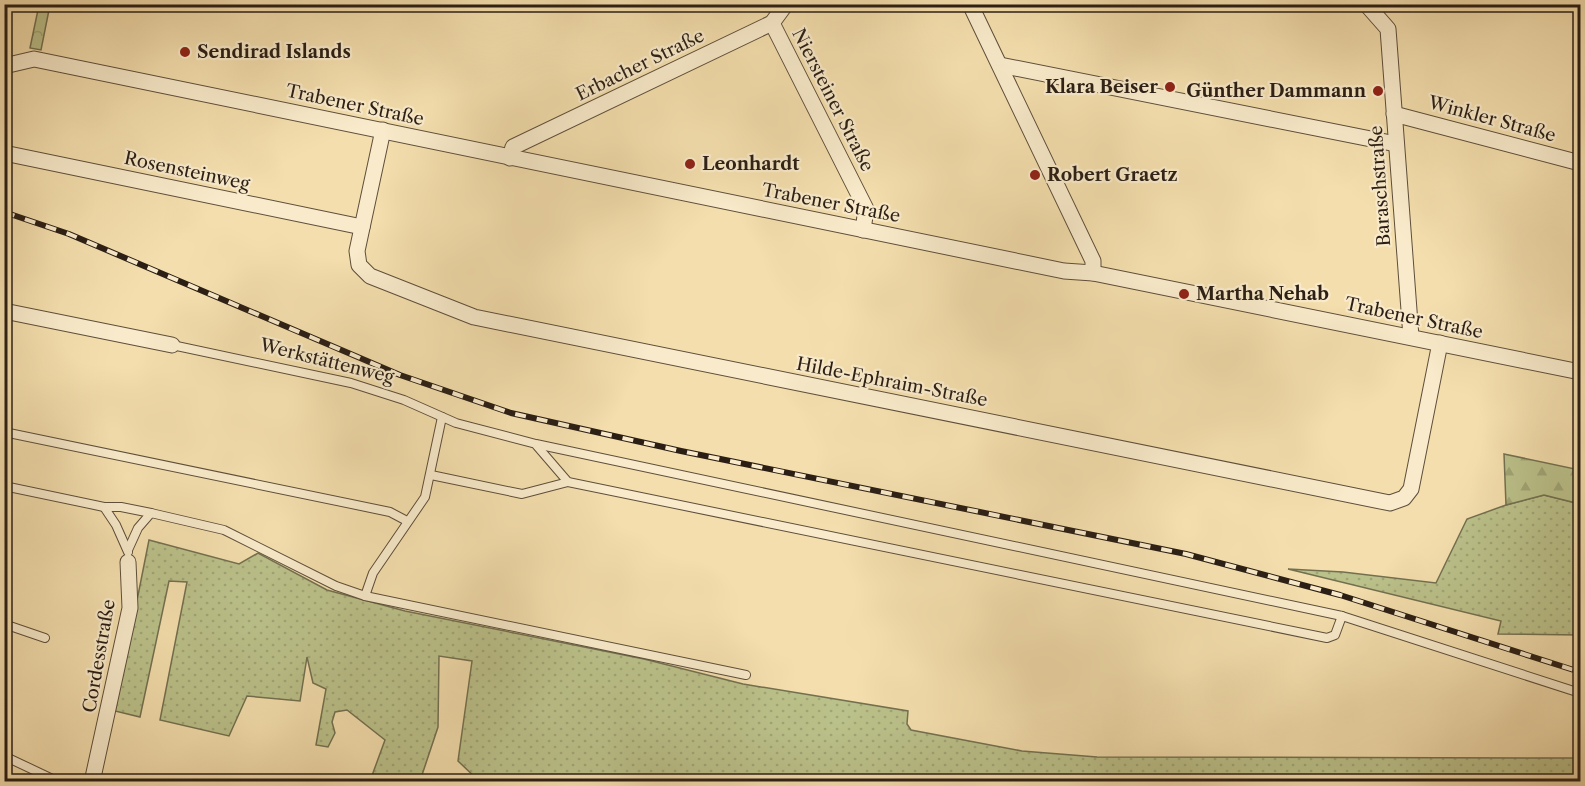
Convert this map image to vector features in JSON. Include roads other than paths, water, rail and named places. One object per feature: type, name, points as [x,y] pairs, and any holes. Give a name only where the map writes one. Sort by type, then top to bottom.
[{"type":"street","name":"Erbacher Straße","points":[[510,158],[513,147],[772,23],[786,4]]},
{"type":"street","points":[[970,4],[1093,261],[1093,273]]},
{"type":"street","name":"Baraschstraße","points":[[1366,4],[1388,29],[1411,337]]},
{"type":"street","name":"Niersteiner Straße","points":[[772,23],[866,209],[863,230]]},
{"type":"street","name":"Trabener Straße","points":[[4,66],[33,59],[1064,271],[1093,273],[1581,372]]},
{"type":"street","points":[[1000,65],[1396,144]]},
{"type":"street","name":"Winkler Straße","points":[[1394,114],[1581,163]]},
{"type":"street","name":"Hilde-Ephraim-Straße","points":[[383,130],[356,258],[363,271],[474,317],[1390,503],[1404,498],[1411,489],[1440,343]]},
{"type":"street","name":"Rosensteinweg","points":[[4,153],[362,227]]},
{"type":"street","name":"Werkstättenweg","points":[[4,312],[172,345]]},
{"type":"street","name":"Cordesstraße","points":[[92,782],[130,608],[128,556]]},
{"type":"lane","name":"Werkstättenweg","points":[[172,345],[351,383],[405,400],[442,417],[484,432],[1342,616],[1581,693]]},
{"type":"lane","points":[[365,596],[374,573],[407,521],[425,498],[442,417]]},
{"type":"lane","points":[[4,432],[390,513],[407,521]]},
{"type":"lane","points":[[536,444],[568,482]]},
{"type":"lane","points":[[431,475],[522,494],[568,482],[1327,638],[1335,635],[1342,616]]},
{"type":"lane","points":[[4,486],[104,507],[121,507],[224,530],[336,586],[365,596],[746,675]]},
{"type":"lane","name":"Cordesstraße","points":[[104,507],[116,525],[128,556]]},
{"type":"lane","points":[[128,556],[138,528],[151,513]]},
{"type":"lane","points":[[4,624],[45,638]]},
{"type":"lane","points":[[4,756],[59,782]]},
{"type":"railway","points":[[4,212],[69,234],[400,375],[511,413],[681,451],[1186,554],[1340,595],[1580,672]]},
{"type":"place","name":"Sendirad Islands","points":[[185,52]]},
{"type":"place","name":"Klara Beiser","points":[[1170,87]]},
{"type":"place","name":"Günther Dammann","points":[[1378,91]]},
{"type":"place","name":"Leonhardt","points":[[690,164]]},
{"type":"place","name":"Robert Graetz","points":[[1035,175]]},
{"type":"place","name":"Martha Nehab","points":[[1184,294]]}]
